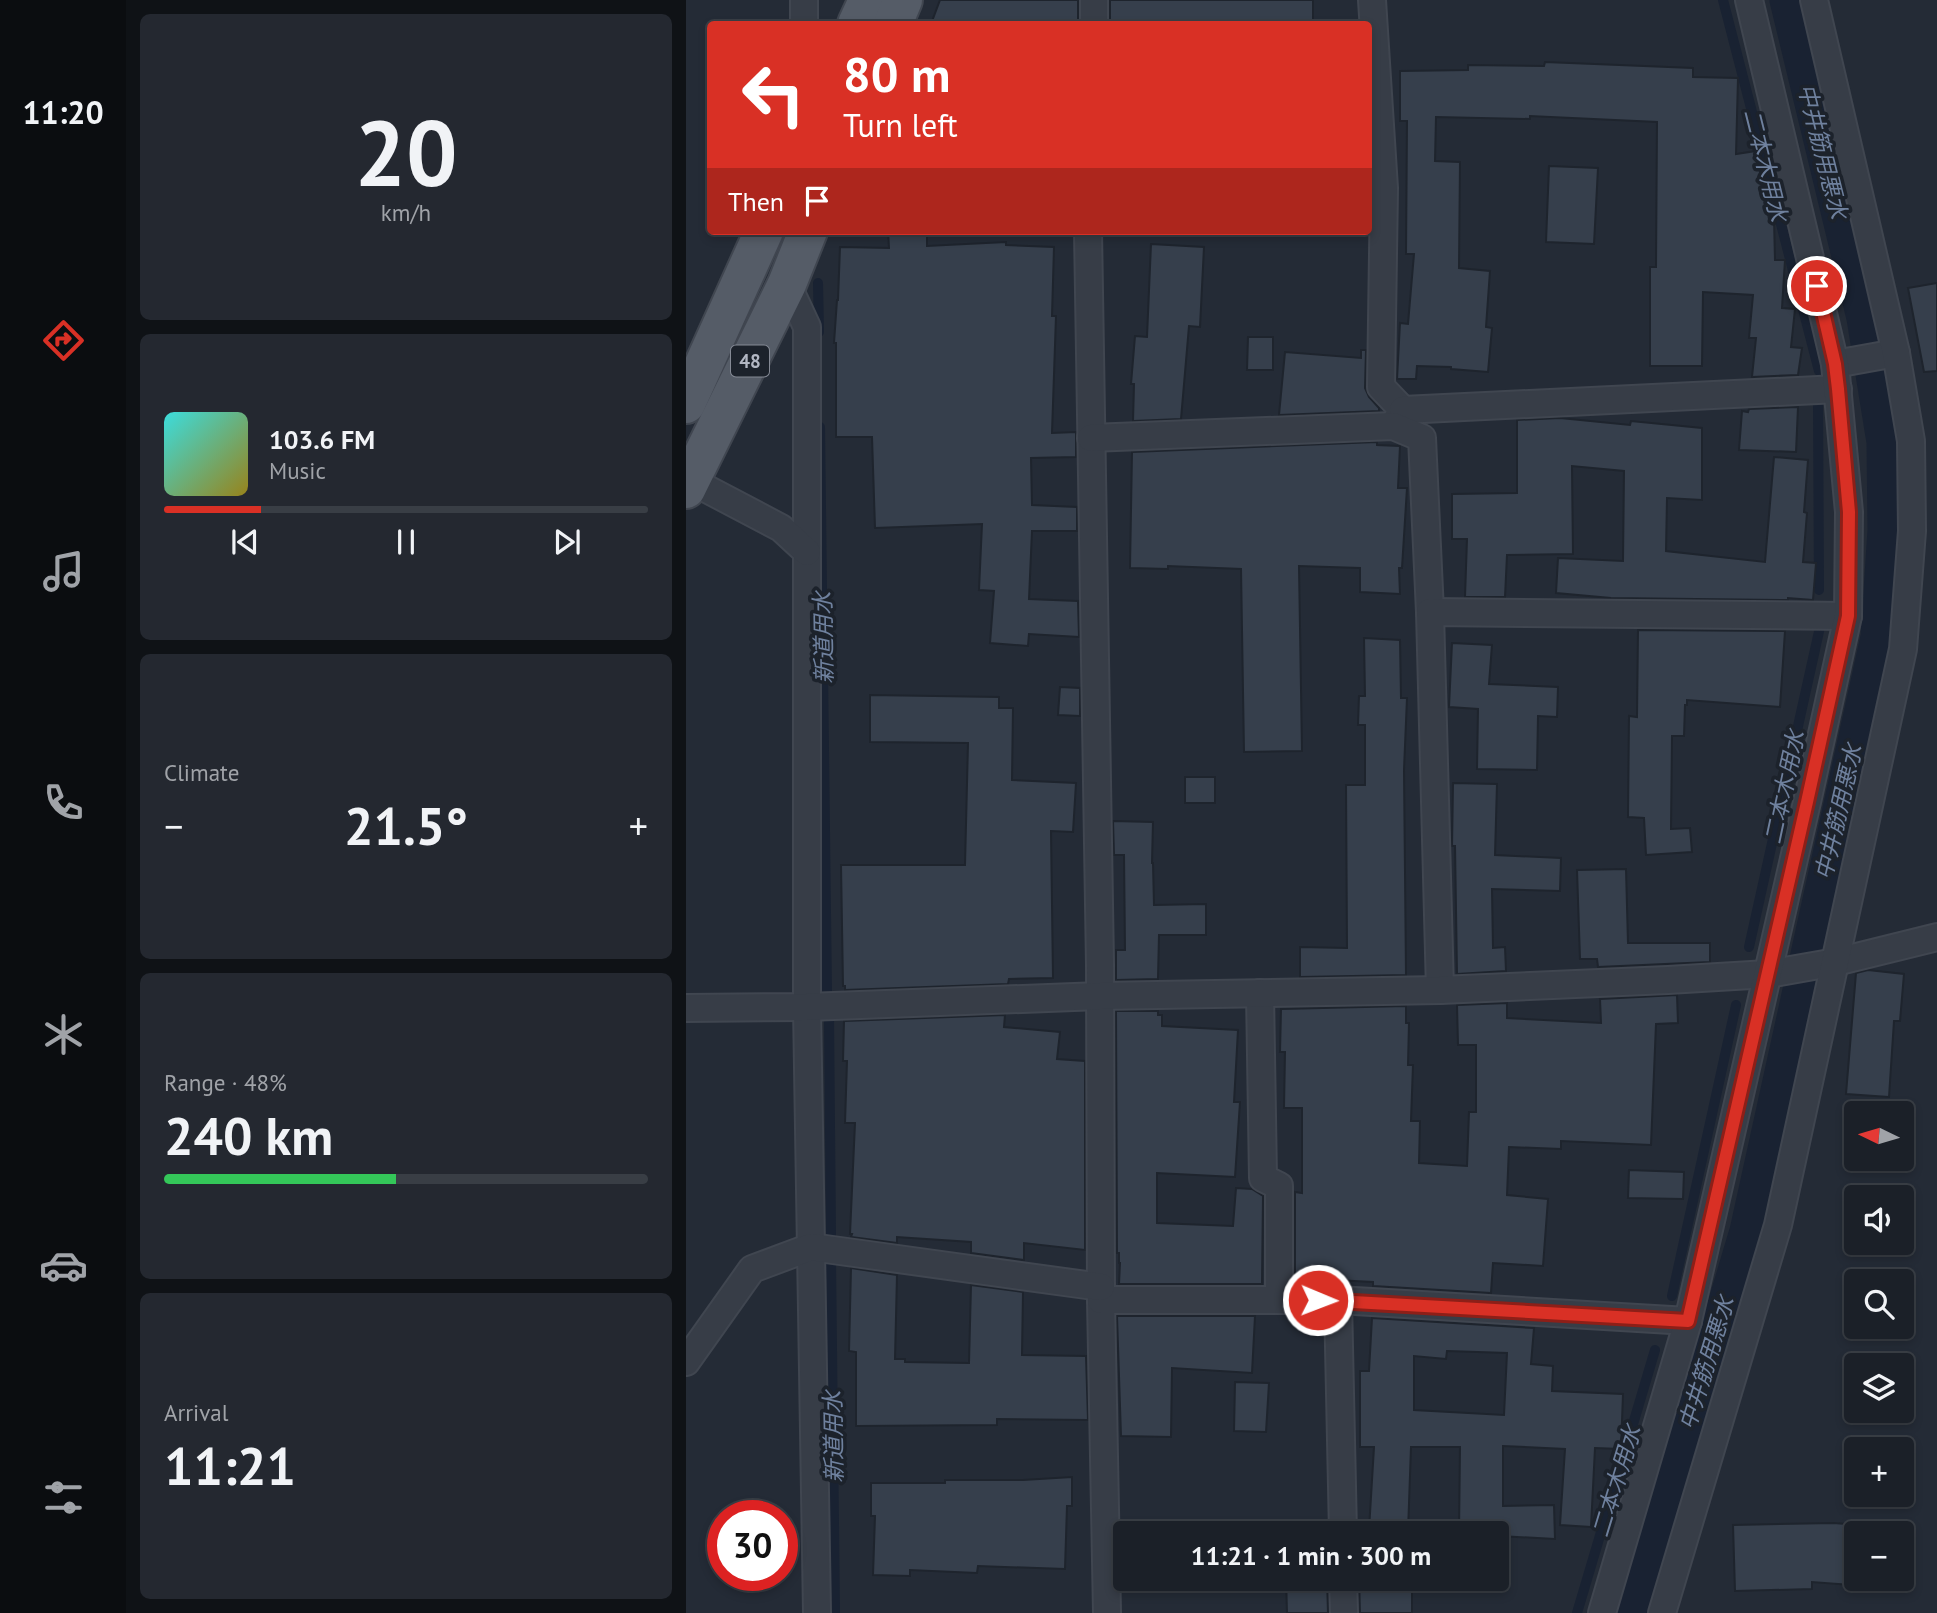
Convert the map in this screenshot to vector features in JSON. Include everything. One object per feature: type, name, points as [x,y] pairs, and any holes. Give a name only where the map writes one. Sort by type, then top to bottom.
[{"type":"main road","points":[[858,21],[867,0]]},
{"type":"main road","points":[[894,21],[903,0]]},
{"type":"main road","name":"48","points":[[686,404],[762,235]]},
{"type":"main road","name":"48","points":[[688,483],[787,284],[806,235]]},
{"type":"street","points":[[804,0],[804,21]]},
{"type":"street","points":[[1094,0],[1094,21]]},
{"type":"street","points":[[1372,0],[1381,387],[1398,418],[1422,438],[1430,612],[1440,990]]},
{"type":"street","points":[[1602,1613],[1688,1321],[1848,616],[1849,512],[1837,376],[1749,0]]},
{"type":"street","points":[[1662,1613],[1778,1225],[1903,649],[1912,531],[1911,441],[1896,353],[1814,0]]},
{"type":"street","points":[[1088,235],[1107,1613]]},
{"type":"street","points":[[787,284],[807,327],[807,1007],[817,1613]]},
{"type":"street","points":[[1091,438],[1398,418],[1837,376],[1896,353]]},
{"type":"street","points":[[688,483],[781,528],[807,552]]},
{"type":"street","points":[[1430,612],[1848,616]]},
{"type":"street","points":[[686,1008],[807,1007],[1100,996],[1440,990],[1668,980],[1768,974],[1836,962],[1937,937]]},
{"type":"street","points":[[1260,993],[1263,1178],[1279,1186],[1279,1300]]},
{"type":"street","points":[[686,1362],[752,1269],[811,1247],[1101,1294],[1338,1300],[1688,1321]]},
{"type":"street","points":[[1338,1300],[1343,1521]]},
{"type":"street","points":[[1343,1591],[1344,1613]]},
{"type":"building","points":[[940,0],[1078,0],[1078,21],[932,21]]},
{"type":"building","points":[[1110,0],[1313,0],[1313,21],[1110,21]]},
{"type":"building","points":[[1545,62],[1693,68],[1693,77],[1738,78],[1736,154],[1756,151],[1769,219],[1774,218],[1775,260],[1785,260],[1782,308],[1795,309],[1791,347],[1802,348],[1798,375],[1752,377],[1756,338],[1749,338],[1753,295],[1703,292],[1702,366],[1650,366],[1650,267],[1656,267],[1657,122],[1530,116],[1530,119],[1436,117],[1435,161],[1460,162],[1459,268],[1490,271],[1486,327],[1492,328],[1488,372],[1417,366],[1416,379],[1397,379],[1400,323],[1408,324],[1414,254],[1406,254],[1407,121],[1400,121],[1400,71],[1468,70],[1468,65],[1544,66]]},
{"type":"building","points":[[1549,166],[1598,168],[1594,244],[1546,242]]},
{"type":"building","points":[[888,235],[927,235],[927,246],[1006,242],[1006,245],[1054,247],[1052,316],[1056,316],[1052,433],[1076,432],[1076,457],[1031,458],[1032,505],[1077,507],[1077,531],[1032,531],[1029,599],[1078,601],[1079,637],[1029,634],[1028,646],[990,643],[994,591],[979,590],[982,524],[875,528],[872,437],[836,437],[834,343],[840,247],[889,248]]},
{"type":"building","points":[[1151,244],[1204,247],[1200,327],[1189,326],[1181,419],[1133,421],[1134,384],[1131,384],[1135,336],[1147,337]]},
{"type":"building","points":[[1937,283],[1937,371],[1924,372],[1908,288]]},
{"type":"building","points":[[1248,337],[1273,337],[1273,370],[1247,370]]},
{"type":"building","points":[[1361,350],[1366,350],[1365,388],[1379,411],[1279,415],[1285,352],[1361,358]]},
{"type":"building","points":[[1798,407],[1796,452],[1739,450],[1742,411]]},
{"type":"building","points":[[1560,418],[1702,428],[1702,500],[1667,498],[1666,551],[1765,562],[1774,457],[1808,460],[1803,562],[1816,563],[1813,600],[1611,598],[1556,593],[1558,558],[1623,561],[1624,471],[1572,466],[1573,554],[1507,555],[1505,597],[1465,597],[1467,539],[1452,539],[1452,494],[1517,493],[1517,420]]},
{"type":"building","points":[[1377,442],[1377,445],[1400,446],[1398,488],[1407,488],[1402,568],[1399,568],[1400,594],[1360,592],[1360,568],[1299,566],[1302,751],[1244,752],[1241,569],[1168,566],[1168,569],[1130,568],[1132,452]]},
{"type":"building","points":[[1638,630],[1785,631],[1780,707],[1687,700],[1684,736],[1672,736],[1671,829],[1690,828],[1692,852],[1646,855],[1644,818],[1628,817],[1629,716],[1637,717]]},
{"type":"building","points":[[1364,638],[1400,640],[1401,698],[1407,698],[1404,770],[1406,975],[1300,977],[1300,947],[1347,948],[1346,785],[1365,785],[1365,725],[1358,725],[1359,696],[1365,696]]},
{"type":"building","points":[[1452,643],[1492,645],[1489,684],[1558,687],[1557,717],[1538,716],[1537,770],[1477,769],[1478,709],[1449,707]]},
{"type":"building","points":[[1060,687],[1080,688],[1080,716],[1058,715]]},
{"type":"building","points":[[870,695],[999,697],[999,708],[1013,708],[1012,780],[1076,783],[1073,832],[1051,831],[1053,978],[1009,979],[1008,984],[845,990],[841,865],[965,865],[968,743],[870,742]]},
{"type":"building","points":[[1185,777],[1215,777],[1215,803],[1185,803]]},
{"type":"building","points":[[1453,783],[1497,784],[1495,855],[1561,858],[1560,891],[1492,889],[1493,948],[1505,947],[1506,971],[1457,974],[1455,846],[1452,846]]},
{"type":"building","points":[[1113,821],[1153,822],[1154,905],[1206,904],[1206,935],[1159,935],[1158,979],[1116,980],[1116,950],[1125,950],[1124,855],[1114,855]]},
{"type":"building","points":[[1626,869],[1628,943],[1710,943],[1710,962],[1598,967],[1597,959],[1580,959],[1577,870]]},
{"type":"building","points":[[1868,970],[1904,974],[1900,1021],[1894,1021],[1889,1097],[1846,1094],[1856,973]]},
{"type":"building","points":[[1677,995],[1678,1023],[1656,1024],[1651,1145],[1561,1141],[1561,1149],[1509,1147],[1507,1195],[1548,1199],[1543,1266],[1493,1263],[1491,1293],[1295,1278],[1295,1192],[1302,1193],[1302,1108],[1284,1108],[1285,1052],[1280,1052],[1281,1009],[1406,1006],[1406,1023],[1409,1023],[1408,1065],[1413,1065],[1411,1121],[1420,1121],[1419,1163],[1467,1166],[1469,1112],[1476,1112],[1476,1045],[1458,1045],[1457,1005],[1507,1003],[1507,1018],[1601,1023],[1600,999]]},
{"type":"building","points":[[1116,1011],[1158,1011],[1158,1015],[1162,1015],[1162,1026],[1238,1030],[1234,1102],[1240,1102],[1235,1177],[1157,1173],[1157,1223],[1233,1226],[1236,1188],[1252,1189],[1263,1196],[1262,1284],[1119,1284]]},
{"type":"building","points":[[1005,1015],[1004,1027],[1060,1032],[1057,1059],[1085,1061],[1085,1250],[1024,1243],[1024,1260],[971,1253],[971,1242],[897,1237],[897,1243],[851,1237],[855,1123],[845,1123],[847,1061],[843,1061],[844,1021]]},
{"type":"building","points":[[1629,1170],[1684,1172],[1683,1199],[1628,1198]]},
{"type":"building","points":[[851,1268],[897,1275],[895,1359],[905,1359],[905,1362],[969,1363],[971,1285],[1023,1292],[1022,1355],[1086,1356],[1088,1420],[997,1419],[997,1425],[856,1426],[856,1352],[849,1351]]},
{"type":"building","points":[[1117,1316],[1255,1316],[1252,1373],[1172,1368],[1171,1437],[1121,1436]]},
{"type":"building","points":[[1372,1318],[1534,1328],[1531,1364],[1553,1366],[1552,1391],[1623,1394],[1621,1449],[1595,1448],[1591,1527],[1560,1525],[1565,1449],[1503,1446],[1503,1506],[1554,1505],[1555,1539],[1509,1537],[1509,1521],[1459,1521],[1460,1447],[1411,1447],[1408,1521],[1370,1521],[1374,1447],[1360,1447],[1360,1371],[1369,1371]],"holes":[[[1447,1351],[1507,1353],[1504,1415],[1414,1410],[1414,1356],[1446,1359]]]},
{"type":"building","points":[[1235,1382],[1269,1383],[1266,1432],[1234,1431]]},
{"type":"building","points":[[1072,1477],[1072,1506],[1067,1506],[1065,1569],[978,1566],[977,1573],[910,1570],[910,1576],[873,1575],[875,1516],[871,1516],[871,1483],[945,1483],[945,1480]]},
{"type":"building","points":[[1844,1524],[1844,1584],[1812,1582],[1812,1589],[1735,1591],[1733,1525]]},
{"type":"building","points":[[1286,1591],[1327,1591],[1328,1613],[1287,1613]]},
{"type":"building","points":[[1359,1591],[1412,1591],[1412,1613],[1360,1613]]},
{"type":"waterway","name":"二本木用水","points":[[1723,0],[1819,371]]},
{"type":"waterway","name":"中井筋用悪水","points":[[1632,1613],[1746,1231],[1877,637],[1884,530],[1883,442],[1863,318],[1786,0]]},
{"type":"waterway","name":"新道用水","points":[[818,283],[819,332]]},
{"type":"waterway","name":"二本木用水","points":[[1818,399],[1819,590]]},
{"type":"waterway","name":"新道用水","points":[[820,427],[827,993]]},
{"type":"waterway","name":"二本木用水","points":[[1749,947],[1820,627]]},
{"type":"waterway","name":"二本木用水","points":[[1672,1296],[1736,1005]]},
{"type":"waterway","name":"新道用水","points":[[829,1018],[831,1237]]},
{"type":"waterway","name":"新道用水","points":[[831,1262],[835,1613]]},
{"type":"waterway","name":"二本木用水","points":[[1577,1613],[1655,1350]]},
{"type":"route","points":[[1318,1300],[1688,1321],[1848,616],[1849,512],[1838,389],[1817,286]]}]
